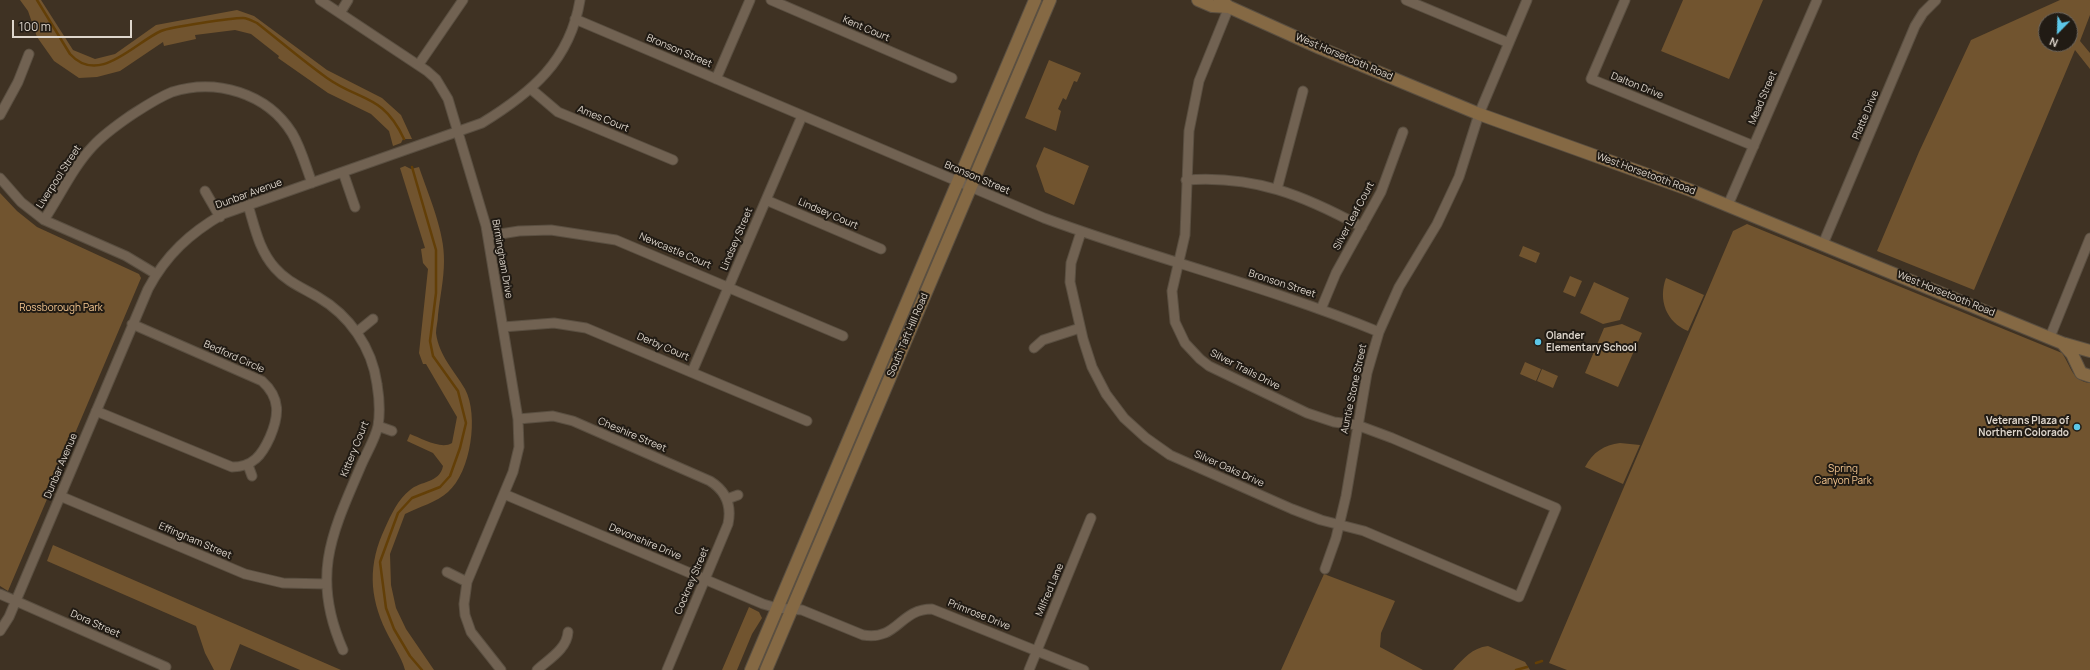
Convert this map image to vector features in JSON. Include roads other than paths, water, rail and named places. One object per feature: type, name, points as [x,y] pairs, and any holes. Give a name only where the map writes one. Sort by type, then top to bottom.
[{"type":"main road","name":"South Taft Hill Road","points":[[751,670],[1035,0]]},
{"type":"main road","name":"South Taft Hill Road","points":[[766,670],[1050,0]]},
{"type":"main road","name":"West Horsetooth Road","points":[[1198,0],[1212,6],[1225,3],[1320,48],[1479,114],[1728,205],[2062,343],[2090,351]]},
{"type":"main road","name":"West Horsetooth Road","points":[[2062,343],[2072,354],[2081,373],[2090,376]]},
{"type":"street","name":"Birmingham Drive","points":[[320,0],[419,64],[436,79],[443,88],[459,131],[488,236],[518,419],[519,446],[516,461],[504,494],[467,582],[464,604],[468,626],[477,642],[501,670]]},
{"type":"street","points":[[340,13],[348,0]]},
{"type":"street","points":[[419,64],[463,0]]},
{"type":"street","name":"Dunbar Avenue","points":[[0,631],[9,617],[16,601],[132,324],[156,274],[180,244],[202,227],[220,217],[248,205],[312,184],[482,123],[516,102],[547,74],[557,58],[575,19],[580,0]]},
{"type":"street","points":[[716,79],[750,0]]},
{"type":"street","name":"Kent Court","points":[[771,0],[952,78]]},
{"type":"street","points":[[1406,0],[1509,43]]},
{"type":"street","name":"Auntie Stone Street","points":[[1325,570],[1346,496],[1367,373],[1379,332],[1399,287],[1437,224],[1456,183],[1479,114],[1527,0]]},
{"type":"street","name":"Dalton Drive","points":[[1625,0],[1591,79],[1754,146]]},
{"type":"street","name":"Mead Street","points":[[1728,205],[1817,0]]},
{"type":"street","name":"Platte Drive","points":[[1824,244],[1915,26],[1923,13],[1936,0]]},
{"type":"street","name":"Silver Trails Drive","points":[[1225,3],[1198,88],[1189,130],[1186,180],[1186,229],[1172,291],[1173,314],[1182,338],[1200,360],[1219,372],[1307,414],[1334,422],[1357,425],[1392,438],[1556,508],[1519,597]]},
{"type":"street","name":"Bronson Street","points":[[575,19],[958,183],[1081,232],[1322,309],[1379,332]]},
{"type":"street","points":[[0,115],[18,82],[29,54]]},
{"type":"street","name":"Liverpool Street","points":[[44,220],[85,156],[103,136],[156,99],[179,90],[200,86],[216,87],[244,93],[263,104],[274,113],[283,122],[295,140],[312,184]]},
{"type":"street","name":"Ames Court","points":[[531,89],[558,112],[673,160]]},
{"type":"street","points":[[1277,189],[1304,91]]},
{"type":"street","name":"Lindsey Street","points":[[692,372],[802,116]]},
{"type":"street","name":"Silver Leaf Court","points":[[1322,309],[1336,273],[1384,186],[1403,132]]},
{"type":"street","points":[[343,172],[355,207]]},
{"type":"street","points":[[0,178],[22,202],[44,220],[126,256],[156,274]]},
{"type":"street","points":[[1186,180],[1227,180],[1277,189],[1326,207],[1362,227]]},
{"type":"street","points":[[206,191],[220,217]]},
{"type":"street","name":"Lindsey Court","points":[[766,200],[881,250]]},
{"type":"street","name":"Kittery Court","points":[[248,205],[260,244],[276,269],[295,285],[317,296],[337,310],[357,332],[373,367],[378,398],[378,426],[333,530],[329,548],[327,584],[330,610],[343,650]]},
{"type":"street","name":"Newcastle Court","points":[[488,236],[519,231],[551,230],[600,236],[629,244],[844,336]]},
{"type":"street","name":"Silver Oaks Drive","points":[[1081,232],[1071,263],[1070,282],[1080,328],[1092,366],[1106,394],[1124,418],[1146,438],[1170,454],[1292,509],[1339,525],[1364,531],[1519,597]]},
{"type":"street","points":[[2050,337],[2090,238]]},
{"type":"street","points":[[357,332],[373,319]]},
{"type":"street","name":"Derby Court","points":[[503,327],[554,323],[586,328],[807,421]]},
{"type":"street","name":"Bedford Circle","points":[[132,324],[255,377],[268,386],[273,392],[277,405],[276,423],[264,451],[259,457],[248,465]]},
{"type":"street","points":[[1034,348],[1043,340],[1080,328]]},
{"type":"street","points":[[96,410],[225,466],[239,467],[248,465],[252,476]]},
{"type":"street","name":"Cheshire Street","points":[[518,419],[553,416],[573,421],[710,481],[722,491],[727,499]]},
{"type":"street","points":[[378,426],[392,431]]},
{"type":"street","name":"Devonshire Drive","points":[[504,494],[705,580],[763,604],[777,608]]},
{"type":"street","points":[[727,499],[738,495]]},
{"type":"street","name":"Effingham Street","points":[[60,496],[245,574],[283,583],[327,584]]},
{"type":"street","name":"Cockney Street","points":[[667,670],[728,524],[729,507],[727,499]]},
{"type":"street","name":"Milfred Lane","points":[[1029,670],[1091,518]]},
{"type":"street","points":[[447,572],[467,582]]},
{"type":"street","points":[[0,594],[16,601]]},
{"type":"street","name":"Dora Street","points":[[16,601],[165,668]]},
{"type":"street","name":"Primrose Drive","points":[[777,608],[802,610],[863,635],[872,636],[886,634],[908,615],[916,611],[932,609],[1084,670]]},
{"type":"street","points":[[537,670],[561,649],[565,643],[568,632]]},
{"type":"waterway","points":[[37,0],[70,54],[81,63],[93,66],[104,64],[116,59],[161,31],[167,29],[227,19],[246,18],[257,23],[300,58],[339,86],[379,106],[396,124],[404,139]]},
{"type":"waterway","points":[[412,167],[436,250],[436,293],[430,341],[433,356],[458,391],[466,423],[460,448],[450,476],[440,487],[412,498],[398,513],[380,562],[386,608],[394,629],[410,656],[422,670]]},
{"type":"waterway","points":[[1536,663],[1542,661]]},
{"type":"waterway","points":[[1516,670],[1527,667]]},
{"type":"place","name":"Olander Elementary School","points":[[1538,342]]},
{"type":"place","name":"Veterans Plaza of Northern Colorado","points":[[2077,427]]},
{"type":"park label","name":"Rossborough Park","points":[[61,308]]},
{"type":"park label","name":"Spring Canyon Park","points":[[1843,474]]}]
